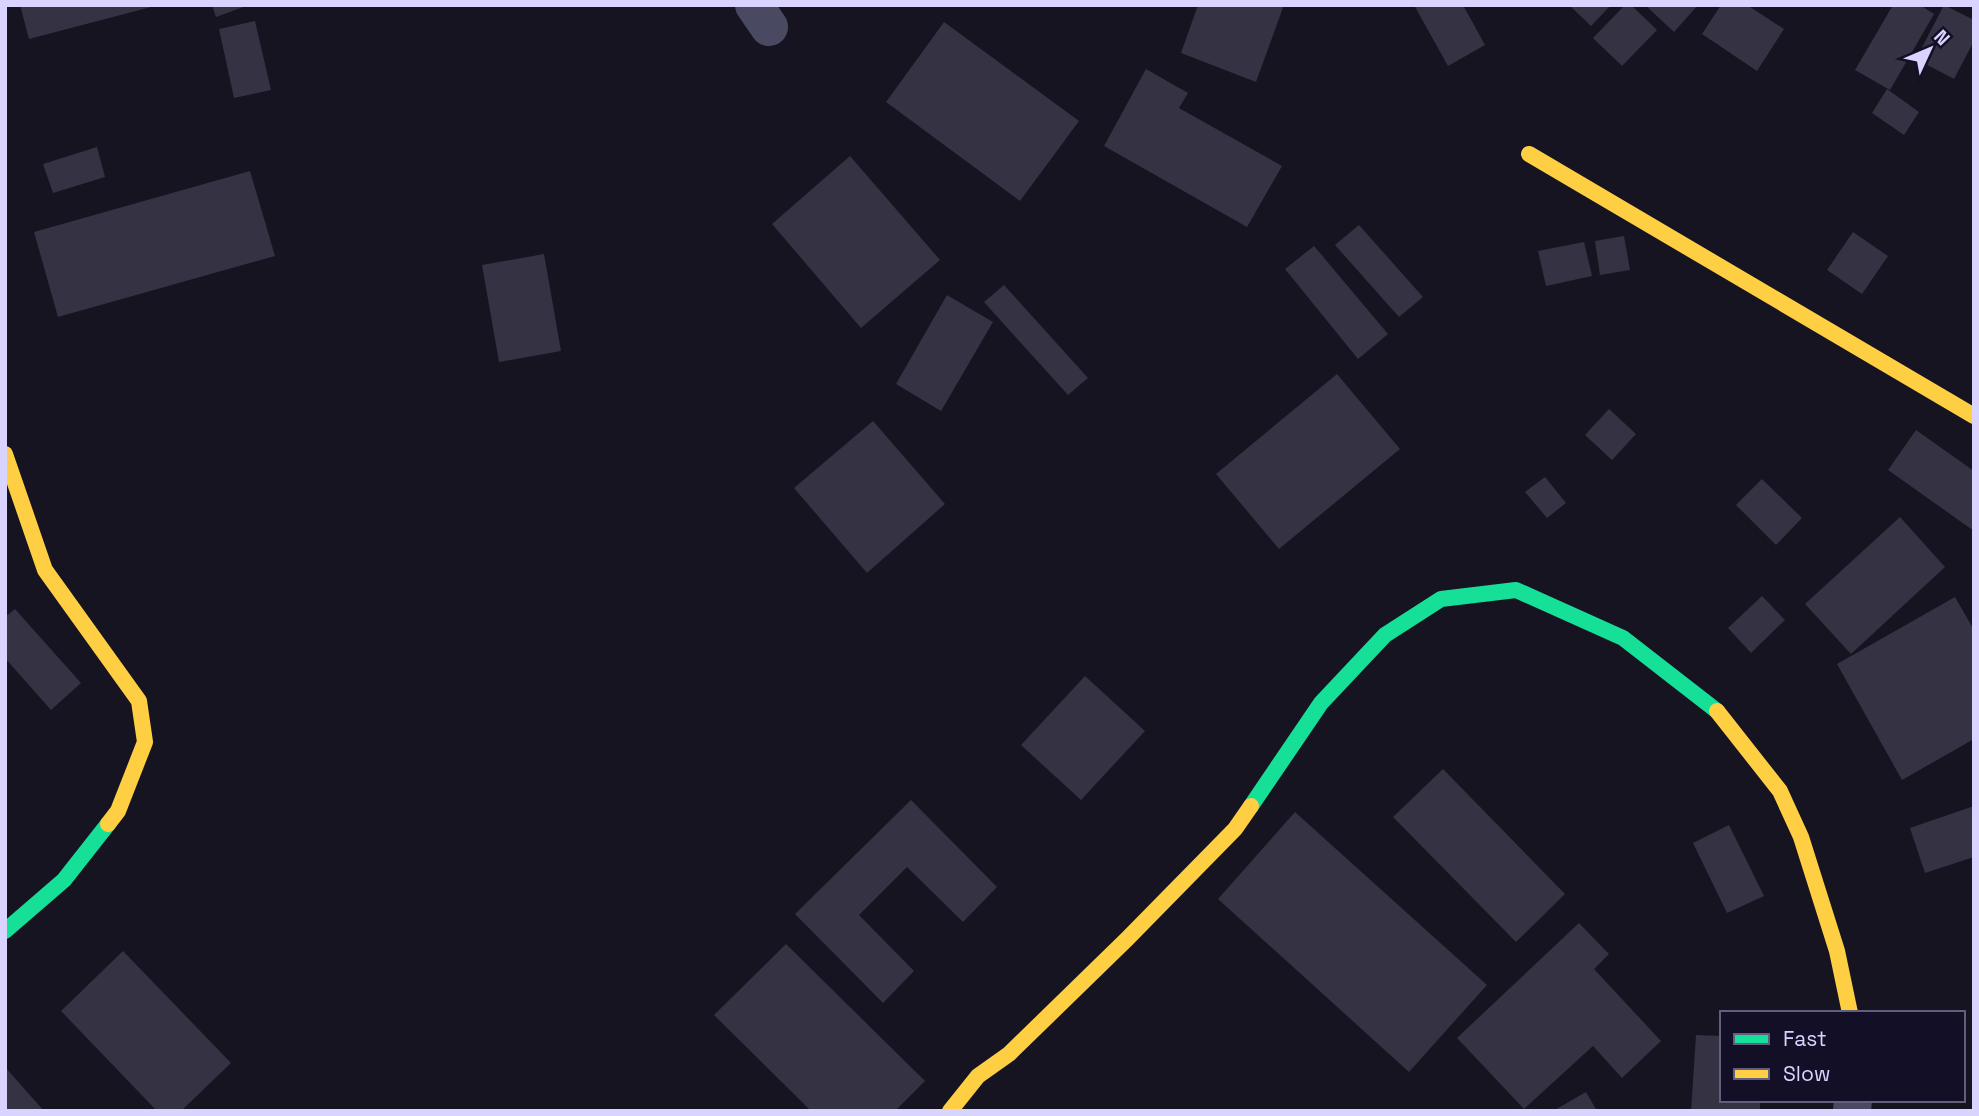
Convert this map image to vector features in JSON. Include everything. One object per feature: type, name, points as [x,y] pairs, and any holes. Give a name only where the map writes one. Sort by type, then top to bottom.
[{"type":"street","points":[[1529,154],[1974,416]]},
{"type":"street","points":[[5,454],[45,570],[139,701],[145,742],[118,811],[64,880],[5,931]]},
{"type":"street","points":[[950,1111],[978,1076],[1009,1054],[1235,829],[1321,703],[1385,635],[1441,599],[1516,590],[1623,638],[1719,712],[1780,791],[1801,837],[1837,950],[1850,1011]]},
{"type":"building","points":[[20,5],[155,5],[155,6],[29,39]]},
{"type":"building","points":[[212,5],[246,5],[246,6],[216,17]]},
{"type":"building","points":[[1198,5],[1284,5],[1256,82],[1181,53]]},
{"type":"building","points":[[1414,5],[1463,5],[1485,45],[1448,66]]},
{"type":"building","points":[[1569,5],[1611,5],[1591,26]]},
{"type":"building","points":[[1625,5],[1631,5],[1657,30],[1622,66],[1593,38]]},
{"type":"building","points":[[1645,5],[1698,5],[1674,32]]},
{"type":"building","points":[[1721,5],[1747,5],[1784,29],[1757,71],[1702,34]]},
{"type":"building","points":[[1893,5],[1920,5],[1934,14],[1890,90],[1855,70]]},
{"type":"building","points":[[1944,5],[1974,20],[1974,41],[1954,79],[1916,59]]},
{"type":"building","points":[[255,21],[271,90],[234,98],[219,29]]},
{"type":"building","points":[[944,22],[1079,121],[1020,201],[886,102]]},
{"type":"building","points":[[1146,69],[1188,93],[1179,108],[1282,166],[1247,227],[1104,146]]},
{"type":"building","points":[[1887,89],[1919,112],[1904,135],[1872,113]]},
{"type":"building","points":[[97,147],[105,177],[53,193],[43,164]]},
{"type":"building","points":[[850,156],[940,260],[861,328],[772,224]]},
{"type":"building","points":[[250,171],[275,256],[58,317],[34,232]]},
{"type":"building","points":[[1359,225],[1423,297],[1399,317],[1335,245]]},
{"type":"building","points":[[1853,232],[1888,256],[1862,294],[1827,270]]},
{"type":"building","points":[[1624,236],[1630,270],[1600,275],[1595,241]]},
{"type":"building","points":[[1584,242],[1592,276],[1546,286],[1538,251]]},
{"type":"building","points":[[1314,246],[1388,334],[1358,359],[1285,269]]},
{"type":"building","points":[[544,254],[561,351],[499,362],[482,265]]},
{"type":"building","points":[[1004,285],[1088,378],[1068,395],[984,302]]},
{"type":"building","points":[[947,295],[993,322],[941,411],[896,384]]},
{"type":"building","points":[[1337,374],[1400,449],[1279,549],[1216,474]]},
{"type":"building","points":[[1609,409],[1636,434],[1612,460],[1585,435]]},
{"type":"building","points":[[873,421],[945,504],[867,573],[794,488]]},
{"type":"building","points":[[1916,430],[1974,471],[1974,531],[1888,470]]},
{"type":"building","points":[[1545,477],[1566,503],[1547,518],[1525,492]]},
{"type":"building","points":[[1762,479],[1802,518],[1776,545],[1736,505]]},
{"type":"building","points":[[1900,517],[1945,567],[1851,654],[1805,604]]},
{"type":"building","points":[[1762,596],[1785,620],[1751,653],[1728,628]]},
{"type":"building","points":[[1955,597],[1974,630],[1974,739],[1902,780],[1837,664]]},
{"type":"building","points":[[15,609],[81,683],[51,710],[5,658],[5,617]]},
{"type":"building","points":[[1085,676],[1145,731],[1081,800],[1021,745]]},
{"type":"building","points":[[1443,769],[1565,894],[1516,942],[1393,817]]},
{"type":"building","points":[[911,800],[997,887],[963,922],[907,867],[859,915],[914,971],[883,1003],[795,914]]},
{"type":"building","points":[[1974,806],[1974,857],[1925,873],[1910,828]]},
{"type":"building","points":[[1295,812],[1487,985],[1409,1072],[1218,899]]},
{"type":"building","points":[[1729,825],[1764,896],[1727,913],[1693,843]]},
{"type":"building","points":[[1579,923],[1609,954],[1594,969],[1661,1041],[1622,1078],[1593,1046],[1524,1109],[1457,1038]]},
{"type":"building","points":[[786,944],[925,1081],[895,1111],[811,1111],[714,1015]]},
{"type":"building","points":[[123,951],[231,1063],[181,1111],[157,1111],[61,1011]]},
{"type":"building","points":[[1696,1035],[1720,1036],[1720,1102],[1760,1102],[1760,1111],[1691,1111]]},
{"type":"building","points":[[5,1067],[44,1111],[5,1111]]},
{"type":"building","points":[[1586,1092],[1597,1111],[1553,1111]]},
{"type":"traffic: fast","points":[[1251,806],[1321,703],[1385,635],[1441,599],[1516,590],[1623,638],[1717,711]]},
{"type":"traffic: fast","points":[[5,931],[64,880],[108,824]]},
{"type":"traffic: slow","points":[[1529,154],[1974,416]]},
{"type":"traffic: slow","points":[[5,454],[45,570],[139,701],[145,742],[118,811],[108,824]]},
{"type":"traffic: slow","points":[[1717,711],[1780,791],[1801,837],[1837,951],[1850,1011]]},
{"type":"traffic: slow","points":[[950,1111],[978,1076],[1009,1054],[1127,939],[1235,829],[1251,806]]}]
